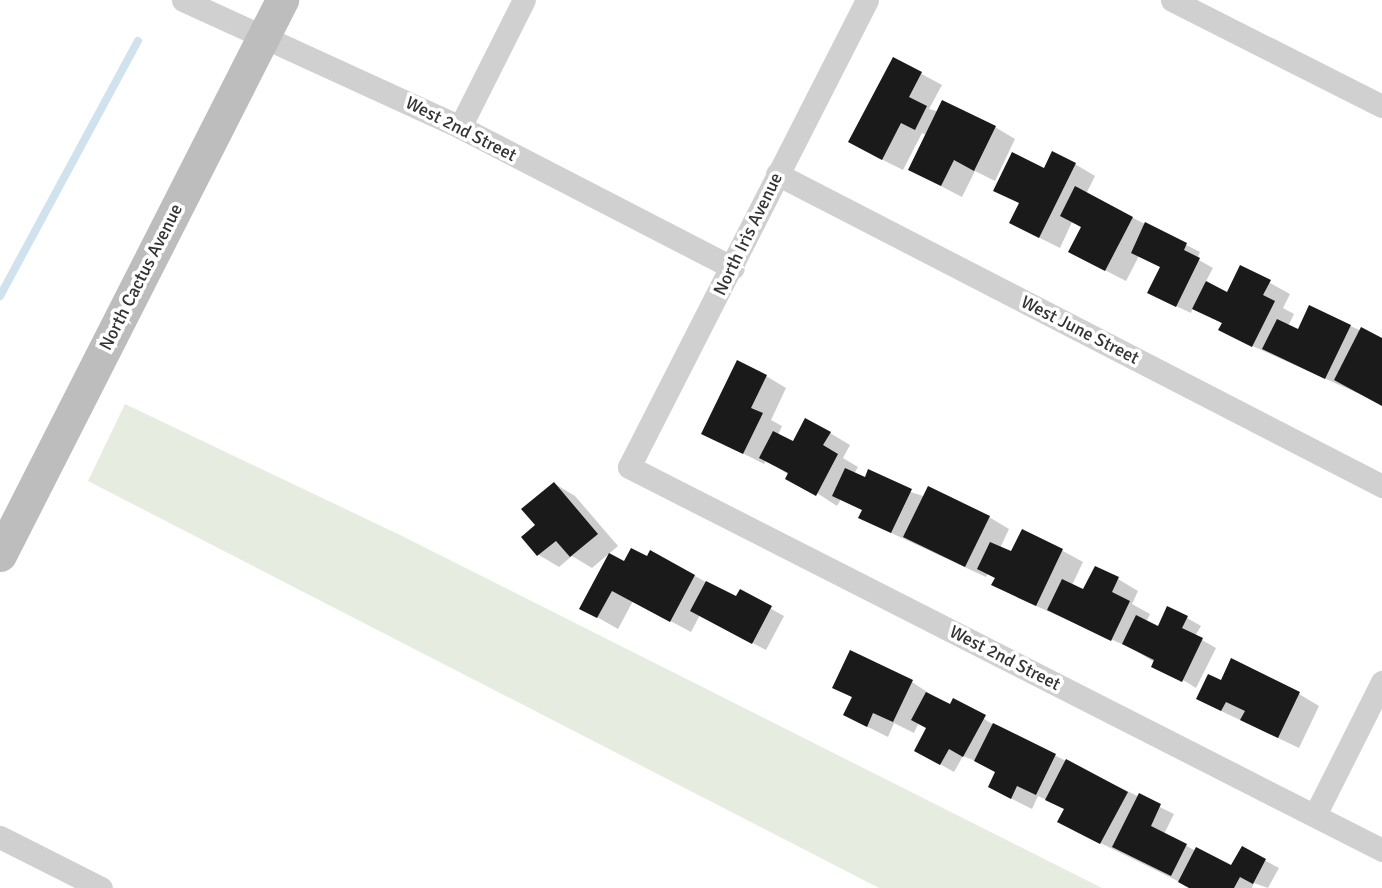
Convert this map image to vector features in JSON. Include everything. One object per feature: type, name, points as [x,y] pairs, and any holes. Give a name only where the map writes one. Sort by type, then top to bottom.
[{"type":"main road","name":"North Cactus Avenue","points":[[0,555],[282,0]]},
{"type":"street","name":"West 2nd Street","points":[[183,0],[460,127],[733,268]]},
{"type":"street","points":[[460,127],[524,0]]},
{"type":"street","name":"North Iris Avenue","points":[[629,467],[733,268],[777,174],[867,0]]},
{"type":"street","points":[[1172,0],[1382,106]]},
{"type":"street","name":"West June Street","points":[[777,174],[1382,486]]},
{"type":"street","name":"West 2nd Street","points":[[629,467],[1382,850]]},
{"type":"street","points":[[1315,815],[1382,682]]},
{"type":"street","points":[[0,837],[102,888]]},
{"type":"shaded area","points":[[125,404],[400,535],[1102,888],[879,888],[88,481]]},
{"type":"building","points":[[893,57],[922,72],[909,97],[927,106],[915,130],[901,123],[882,160],[848,142]]},
{"type":"building","points":[[942,100],[996,126],[974,171],[954,160],[941,186],[908,170]]},
{"type":"building","points":[[1052,151],[1076,163],[1039,238],[1009,223],[1019,203],[993,191],[1012,152],[1044,168]]},
{"type":"building","points":[[1075,186],[1133,217],[1105,271],[1068,252],[1081,227],[1060,216]]},
{"type":"building","points":[[1145,222],[1187,243],[1184,250],[1200,258],[1176,307],[1147,293],[1160,267],[1131,253]]},
{"type":"building","points":[[1240,265],[1271,280],[1263,295],[1275,301],[1252,347],[1218,330],[1222,323],[1192,309],[1206,281],[1227,292]]},
{"type":"building","points":[[1309,305],[1351,325],[1325,379],[1262,349],[1277,319],[1298,329]]},
{"type":"building","points":[[1361,327],[1382,338],[1382,406],[1334,380]]},
{"type":"building","points":[[737,360],[767,375],[751,408],[763,413],[743,454],[701,434]]},
{"type":"building","points":[[805,418],[831,432],[823,445],[838,454],[816,496],[785,479],[788,473],[759,458],[773,431],[793,441]]},
{"type":"building","points":[[845,468],[865,477],[868,469],[912,489],[891,533],[858,518],[862,510],[832,496]]},
{"type":"building","points":[[554,482],[598,534],[570,557],[556,541],[537,556],[521,537],[535,525],[521,509]]},
{"type":"building","points":[[928,486],[990,516],[965,567],[903,537]]},
{"type":"building","points":[[1022,529],[1063,549],[1036,606],[991,585],[995,578],[977,569],[990,542],[1011,551]]},
{"type":"building","points":[[631,548],[647,556],[650,550],[695,575],[670,622],[612,591],[597,618],[579,609],[609,553],[624,561]]},
{"type":"building","points":[[1095,566],[1119,577],[1112,592],[1130,601],[1111,641],[1047,610],[1062,579],[1083,589]]},
{"type":"building","points":[[706,581],[736,596],[740,589],[772,606],[752,644],[690,611]]},
{"type":"building","points":[[1167,606],[1188,616],[1182,628],[1203,638],[1182,682],[1151,667],[1154,660],[1122,644],[1136,615],[1158,626]]},
{"type":"building","points":[[850,650],[913,680],[893,722],[873,713],[867,727],[843,715],[852,697],[832,688]]},
{"type":"building","points":[[1231,658],[1300,692],[1278,738],[1240,720],[1245,711],[1226,702],[1221,711],[1196,699],[1208,674],[1221,680]]},
{"type":"building","points":[[926,692],[950,704],[953,698],[986,715],[963,757],[949,749],[940,765],[914,751],[926,728],[911,720]]},
{"type":"building","points":[[993,723],[1056,754],[1036,795],[1017,786],[1011,799],[988,787],[995,772],[974,761]]},
{"type":"building","points":[[1066,759],[1128,792],[1100,844],[1057,822],[1064,809],[1045,800]]},
{"type":"building","points":[[1139,793],[1161,804],[1151,826],[1187,844],[1171,876],[1112,847]]},
{"type":"building","points":[[1242,846],[1266,859],[1253,884],[1240,877],[1234,888],[1189,888],[1178,882],[1196,847],[1231,865]]},
{"type":"waterway","points":[[0,296],[138,41]]}]
